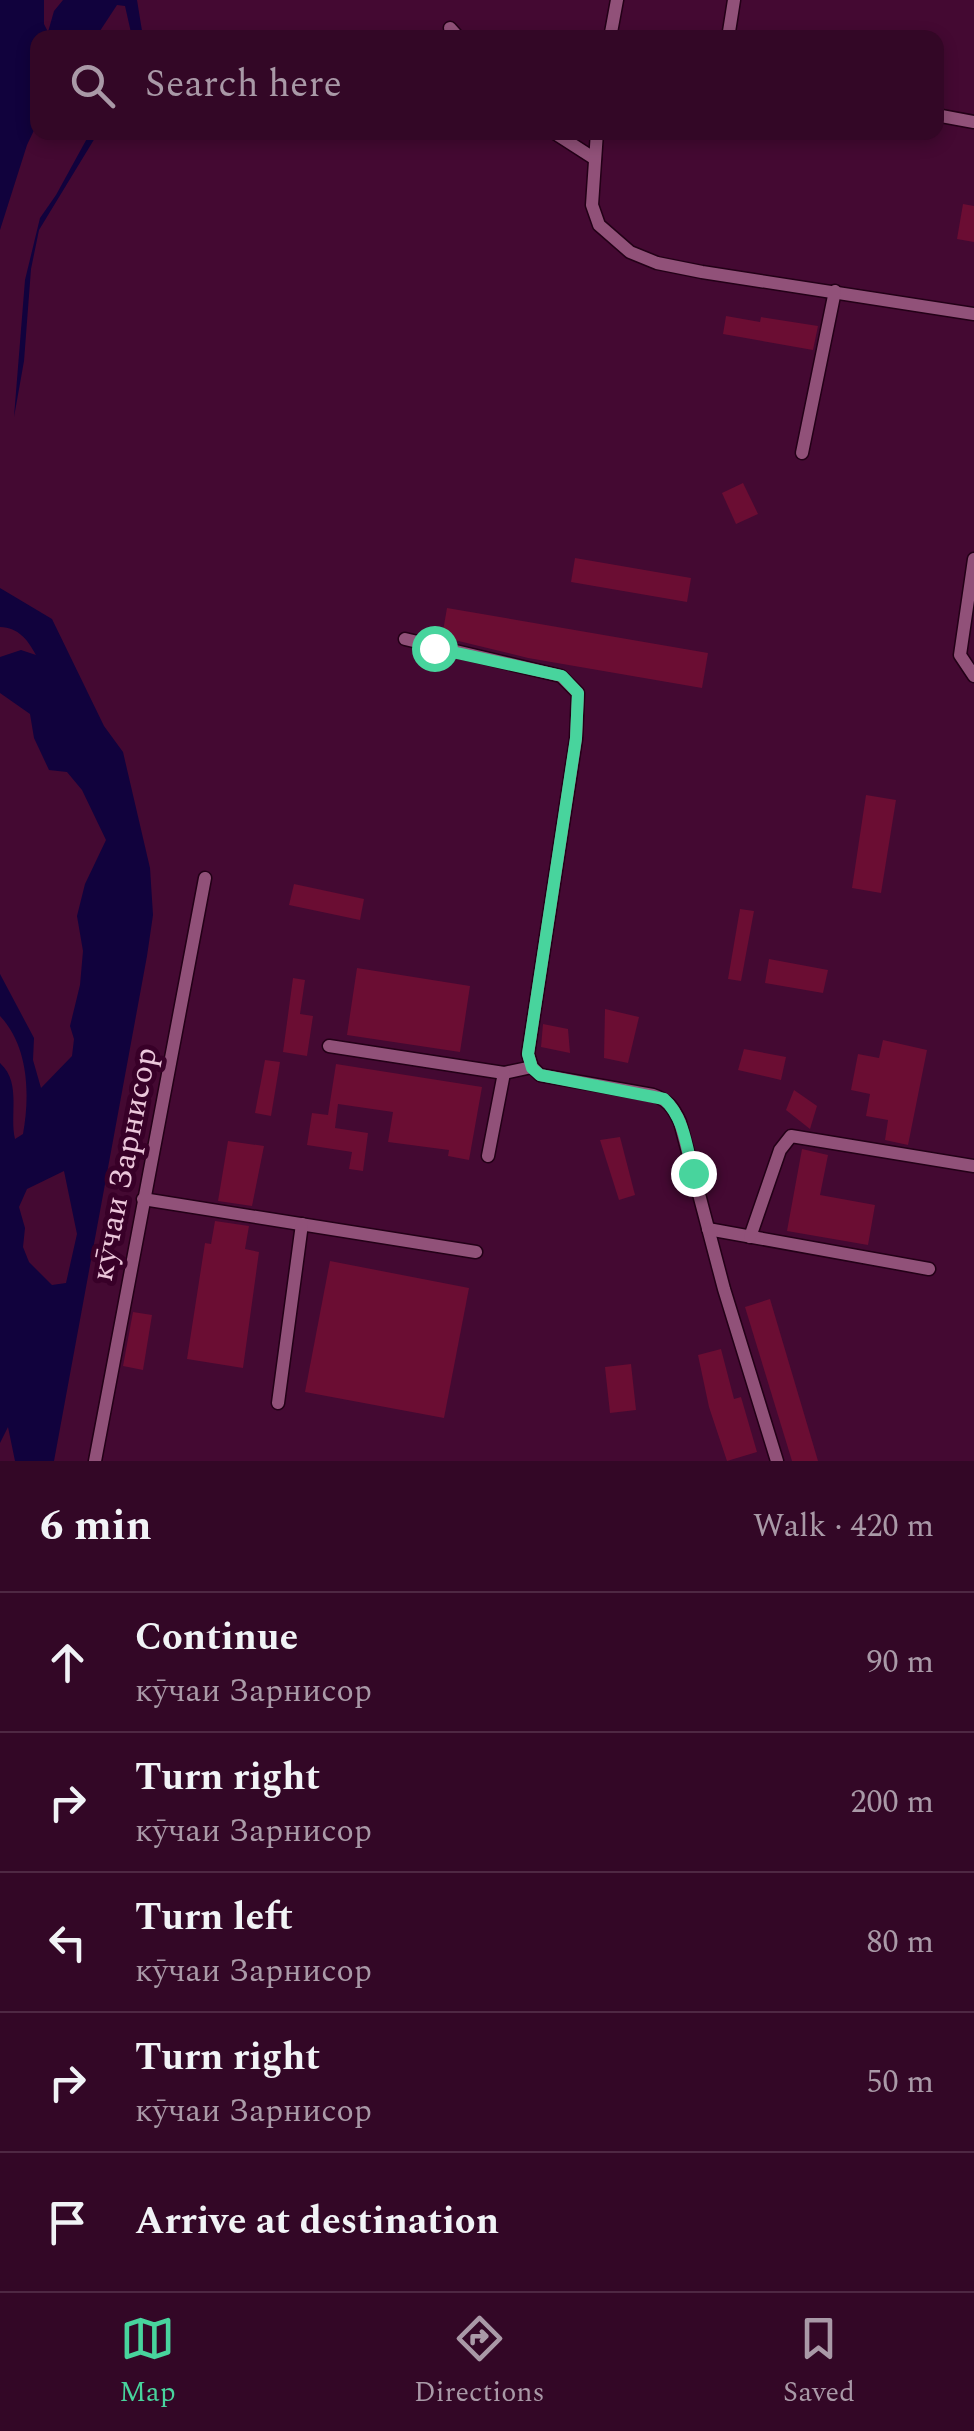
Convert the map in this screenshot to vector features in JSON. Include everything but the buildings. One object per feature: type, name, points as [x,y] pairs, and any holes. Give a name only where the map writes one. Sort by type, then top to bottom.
[{"type":"lane","points":[[611,30],[617,0]]},
{"type":"lane","points":[[729,30],[734,0]]},
{"type":"lane","points":[[944,116],[974,122]]},
{"type":"lane","points":[[565,140],[595,160]]},
{"type":"lane","points":[[596,140],[592,205],[599,225],[630,252],[657,263],[702,272],[974,314]]},
{"type":"lane","points":[[802,453],[834,291]]},
{"type":"lane","points":[[974,559],[960,655],[974,676]]},
{"type":"lane","points":[[406,639],[562,676],[578,693],[576,738],[528,1054],[532,1068],[540,1075],[653,1096],[673,1107],[777,1461]]},
{"type":"lane","name":"кӯчаи Зарнисор","points":[[96,1461],[205,878]]},
{"type":"lane","points":[[330,1046],[504,1073],[532,1068]]},
{"type":"lane","points":[[488,1156],[504,1073]]},
{"type":"lane","points":[[750,1236],[780,1150],[791,1136],[974,1166]]},
{"type":"lane","points":[[143,1198],[476,1252]]},
{"type":"lane","points":[[278,1403],[302,1224]]},
{"type":"lane","points":[[708,1229],[930,1269]]},
{"type":"shaded area","points":[[0,0],[44,0],[47,30],[30,30],[30,139],[0,230]]},
{"type":"shaded area","points":[[63,0],[137,0],[142,30],[130,30],[125,6],[117,5],[101,30],[49,30],[54,11]]},
{"type":"shaded area","points":[[86,140],[94,140],[39,230],[14,417],[25,280],[40,218]]},
{"type":"shaded area","points":[[0,588],[52,619],[104,726],[123,752],[150,868],[153,915],[147,956],[54,1461],[15,1461],[8,1427],[0,1443],[0,1063],[13,1089],[15,1139],[23,1134],[26,1088],[17,1042],[0,1016],[0,974],[34,1038],[33,1060],[41,1088],[72,1056],[74,1039],[70,1026],[83,951],[77,916],[85,884],[106,840],[82,790],[67,772],[49,770],[34,738],[30,714],[0,693],[0,657],[21,650],[36,655],[22,635],[0,627]],"holes":[[[64,1171],[77,1234],[66,1283],[52,1285],[29,1262],[23,1247],[25,1228],[19,1207],[27,1189]]]},
{"type":"route","points":[[434,648],[562,676],[578,693],[576,738],[528,1054],[532,1068],[540,1075],[664,1099],[680,1122],[693,1173]]}]
